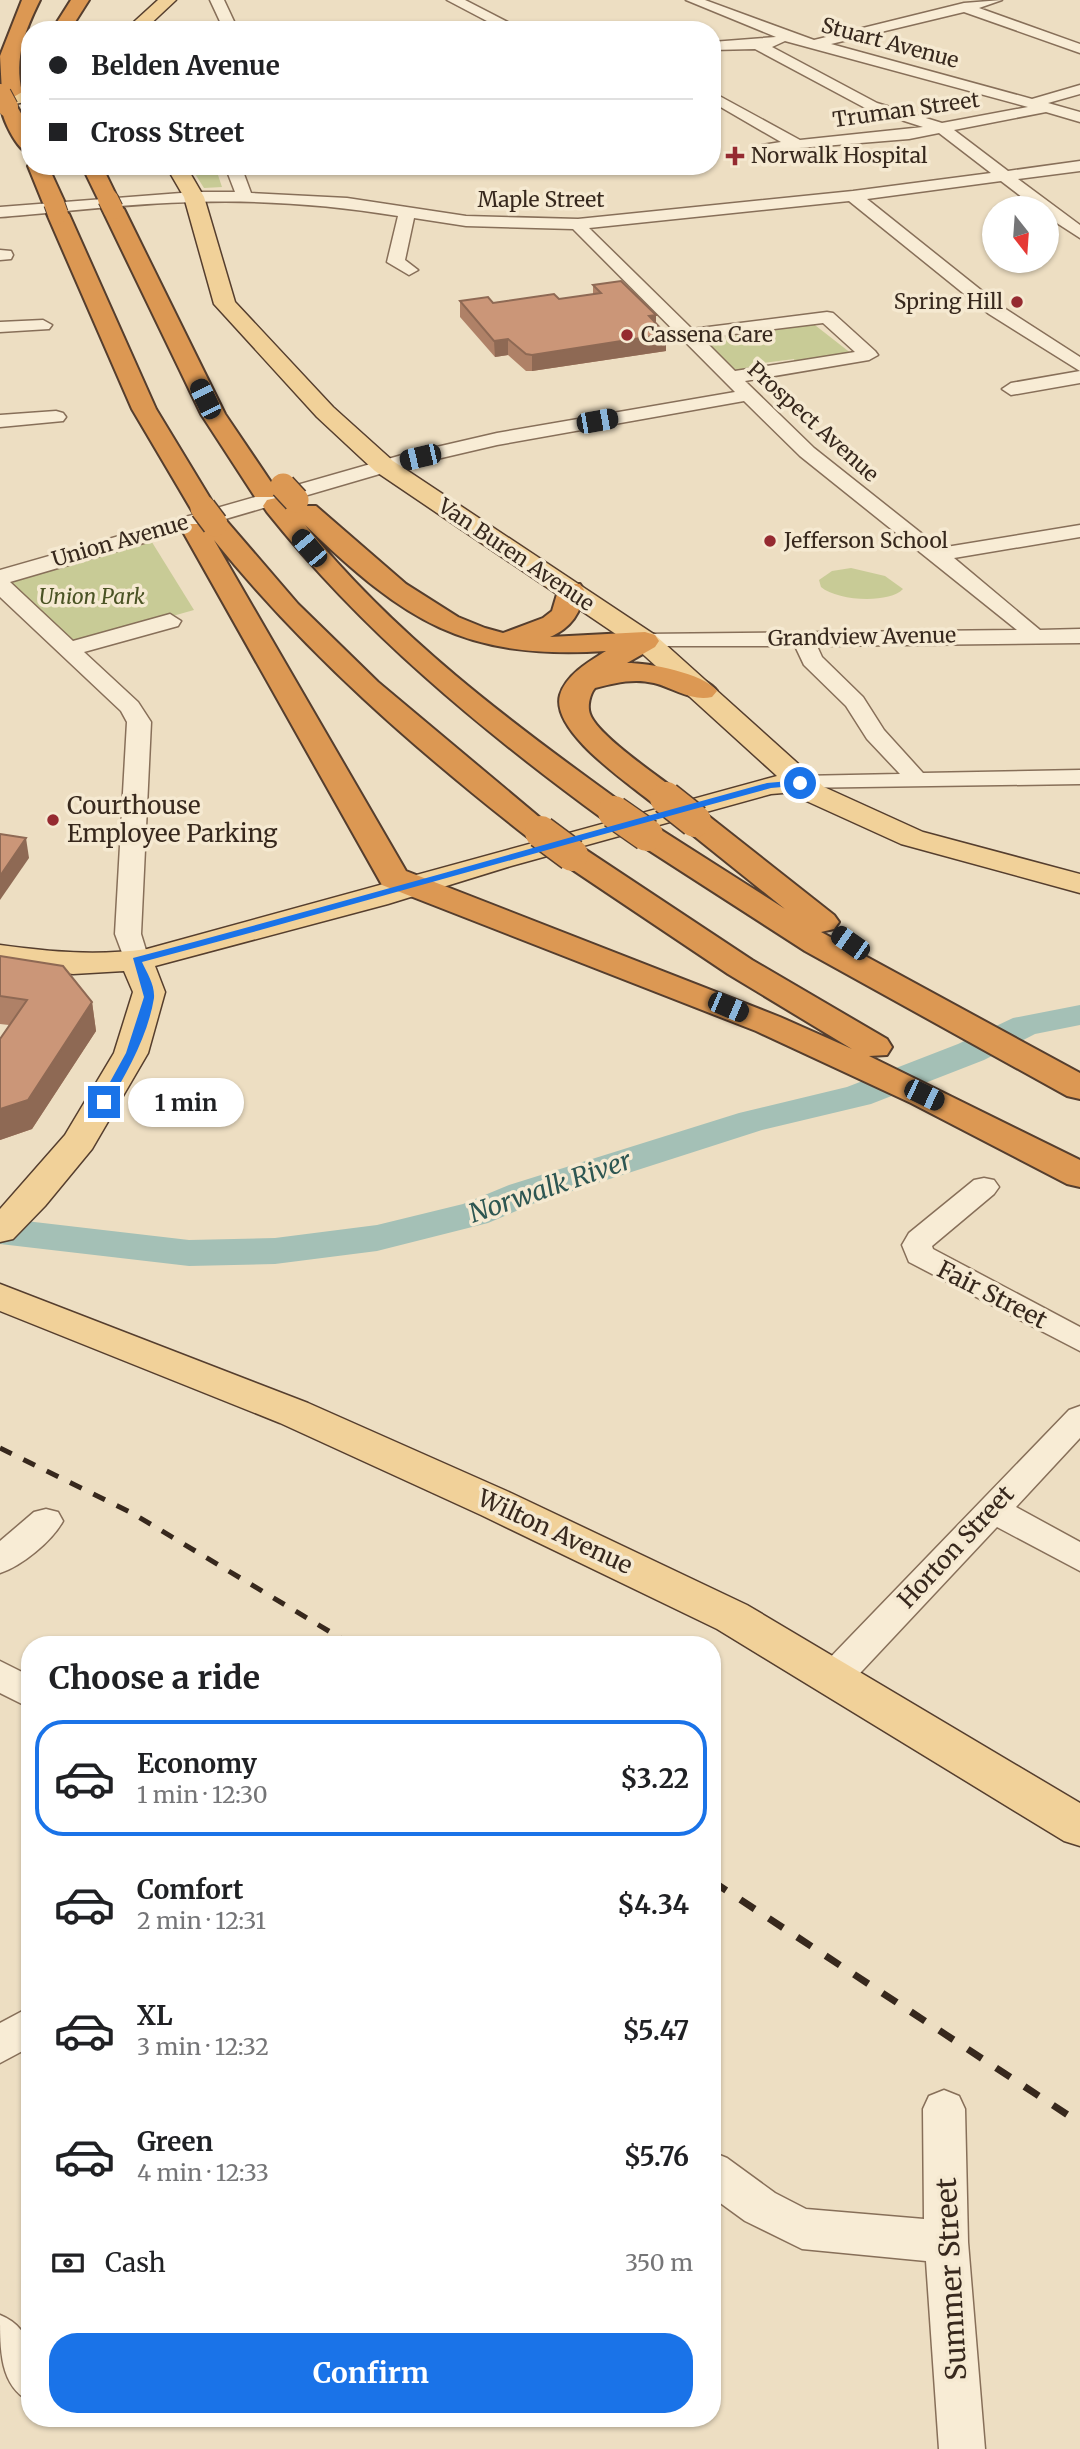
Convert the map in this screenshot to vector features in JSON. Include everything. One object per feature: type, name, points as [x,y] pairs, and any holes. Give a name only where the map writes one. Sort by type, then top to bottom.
[{"type":"highway","points":[[22,21],[31,0]]},
{"type":"highway","points":[[37,21],[44,0]]},
{"type":"highway","points":[[67,21],[80,0]]},
{"type":"highway","points":[[21,24],[11,47],[8,69],[10,98],[21,127]]},
{"type":"highway","points":[[42,175],[126,370],[133,419],[207,516],[287,609],[362,684],[454,764],[572,855],[693,937],[1080,1175]]},
{"type":"highway","points":[[96,175],[225,434],[280,496],[337,579],[430,668],[525,746],[614,812],[768,914],[932,1002],[1080,1088]]},
{"type":"highway","points":[[280,496],[372,570],[428,609],[474,634],[534,645],[645,641]]},
{"type":"highway","points":[[207,516],[295,701],[386,868],[394,878],[411,887],[685,989],[1080,1158]]},
{"type":"highway","points":[[474,634],[516,636],[548,628],[567,611],[570,590]]},
{"type":"highway","points":[[645,641],[596,668],[578,690],[574,708],[583,727],[666,798],[830,929],[932,1002]]},
{"type":"highway","points":[[578,690],[599,677],[630,672],[671,677],[702,691]]},
{"type":"main road","points":[[144,21],[168,0]]},
{"type":"main road","name":"Van Buren Avenue","points":[[181,175],[194,197],[225,304],[325,412],[384,466],[645,641],[813,793],[912,838],[1080,884]]},
{"type":"main road","points":[[0,955],[73,964],[136,960],[411,887],[500,859],[770,785],[800,783]]},
{"type":"main road","points":[[0,1230],[48,1180],[96,1115],[131,1053],[149,992],[136,960]]},
{"type":"main road","name":"Wilton Avenue","points":[[0,1297],[295,1413],[496,1504],[732,1618],[1080,1827]]},
{"type":"street","points":[[217,0],[227,21]]},
{"type":"street","points":[[454,0],[497,21]]},
{"type":"street","name":"Stuart Avenue","points":[[692,0],[790,38],[1080,117]]},
{"type":"street","points":[[944,0],[1080,49]]},
{"type":"street","points":[[774,53],[995,0]]},
{"type":"street","points":[[721,46],[758,45],[790,38]]},
{"type":"street","points":[[758,45],[872,106],[909,134]]},
{"type":"street","points":[[1033,103],[1080,89]]},
{"type":"street","points":[[721,101],[797,145]]},
{"type":"street","points":[[872,106],[942,128],[1030,196]]},
{"type":"street","points":[[1050,108],[1080,110]]},
{"type":"street","name":"Truman Street","points":[[767,148],[909,134],[1050,108]]},
{"type":"street","name":"Maple Street","points":[[0,212],[194,197],[244,197],[347,203],[410,214],[486,222],[578,224],[853,196],[1006,178],[1080,166]]},
{"type":"street","points":[[236,175],[244,197]]},
{"type":"street","points":[[853,196],[995,310],[1080,365]]},
{"type":"street","points":[[409,270],[396,261],[405,217],[410,214]]},
{"type":"street","points":[[1059,218],[1080,233]]},
{"type":"street","name":"Prospect Avenue","points":[[578,224],[729,378],[825,467],[1028,628],[1033,636]]},
{"type":"street","points":[[686,335],[827,317],[869,355],[729,378]]},
{"type":"street","points":[[0,327],[43,325]]},
{"type":"street","points":[[1012,389],[1080,377]]},
{"type":"street","name":"Union Avenue","points":[[1,580],[207,516],[384,466],[497,439],[747,395]]},
{"type":"street","points":[[0,421],[56,417]]},
{"type":"street","points":[[936,555],[1080,531]]},
{"type":"street","points":[[1,580],[30,613],[130,707],[139,722],[128,934],[136,960]]},
{"type":"street","points":[[6,620],[30,613]]},
{"type":"street","points":[[70,649],[170,621]]},
{"type":"street","name":"Grandview Avenue","points":[[645,641],[1080,636]]},
{"type":"street","points":[[803,638],[812,660],[855,702],[875,734],[911,771],[913,781]]},
{"type":"street","points":[[800,783],[1080,777]]},
{"type":"street","name":"Fair Street","points":[[984,1187],[920,1240],[917,1245],[920,1255],[1080,1340]]},
{"type":"street","name":"Horton Street","points":[[834,1677],[1080,1418]]},
{"type":"street","points":[[992,1509],[1080,1558]]},
{"type":"street","points":[[0,1560],[46,1521]]},
{"type":"street","points":[[0,1675],[21,1688]]},
{"type":"street","points":[[0,2045],[21,2031]]},
{"type":"street","name":"Summer Street","points":[[944,2109],[946,2242],[962,2449]]},
{"type":"street","points":[[721,2179],[760,2207],[802,2229],[946,2242]]},
{"type":"street","points":[[0,2337],[21,2367]]},
{"type":"green space","points":[[196,175],[218,175],[222,187],[204,188]]},
{"type":"green space","points":[[811,322],[852,354],[795,364],[794,359],[763,363],[760,369],[739,373],[700,336],[724,332],[726,337],[755,333],[758,328]]},
{"type":"green space","name":"Union Park","points":[[150,539],[194,610],[87,640],[70,639],[9,582]]},
{"type":"green space","points":[[851,568],[885,576],[903,589],[887,597],[863,599],[839,595],[821,587],[819,580],[832,571]]},
{"type":"building","points":[[621,281],[656,315],[649,316],[666,334],[532,355],[526,354],[508,339],[494,341],[460,301],[488,297],[493,303],[554,294],[559,299],[601,293],[593,285]]},
{"type":"building","points":[[0,834],[26,838],[0,876]]},
{"type":"building","points":[[0,956],[63,966],[92,1002],[28,1100],[0,1109],[0,1039],[27,1000],[0,996]]},
{"type":"waterway","name":"Norwalk River","points":[[0,1231],[189,1253],[275,1251],[377,1238],[474,1214],[522,1194],[752,1121],[858,1096],[971,1052],[1025,1025],[1080,1015]]},
{"type":"railway","points":[[0,1448],[132,1513],[337,1636]]},
{"type":"railway","points":[[721,1887],[1080,2123]]},
{"type":"place","name":"Norwalk Hospital","points":[[735,156]]},
{"type":"place","name":"Spring Hill","points":[[1017,302]]},
{"type":"place","name":"Cassena Care","points":[[627,335]]},
{"type":"place","name":"Jefferson School","points":[[770,541]]},
{"type":"place","name":"Courthouse Employee Parking","points":[[53,820]]},
{"type":"route","points":[[104,1102],[131,1053],[149,997],[147,984],[136,960],[377,897],[500,859],[770,785],[800,783]]}]
